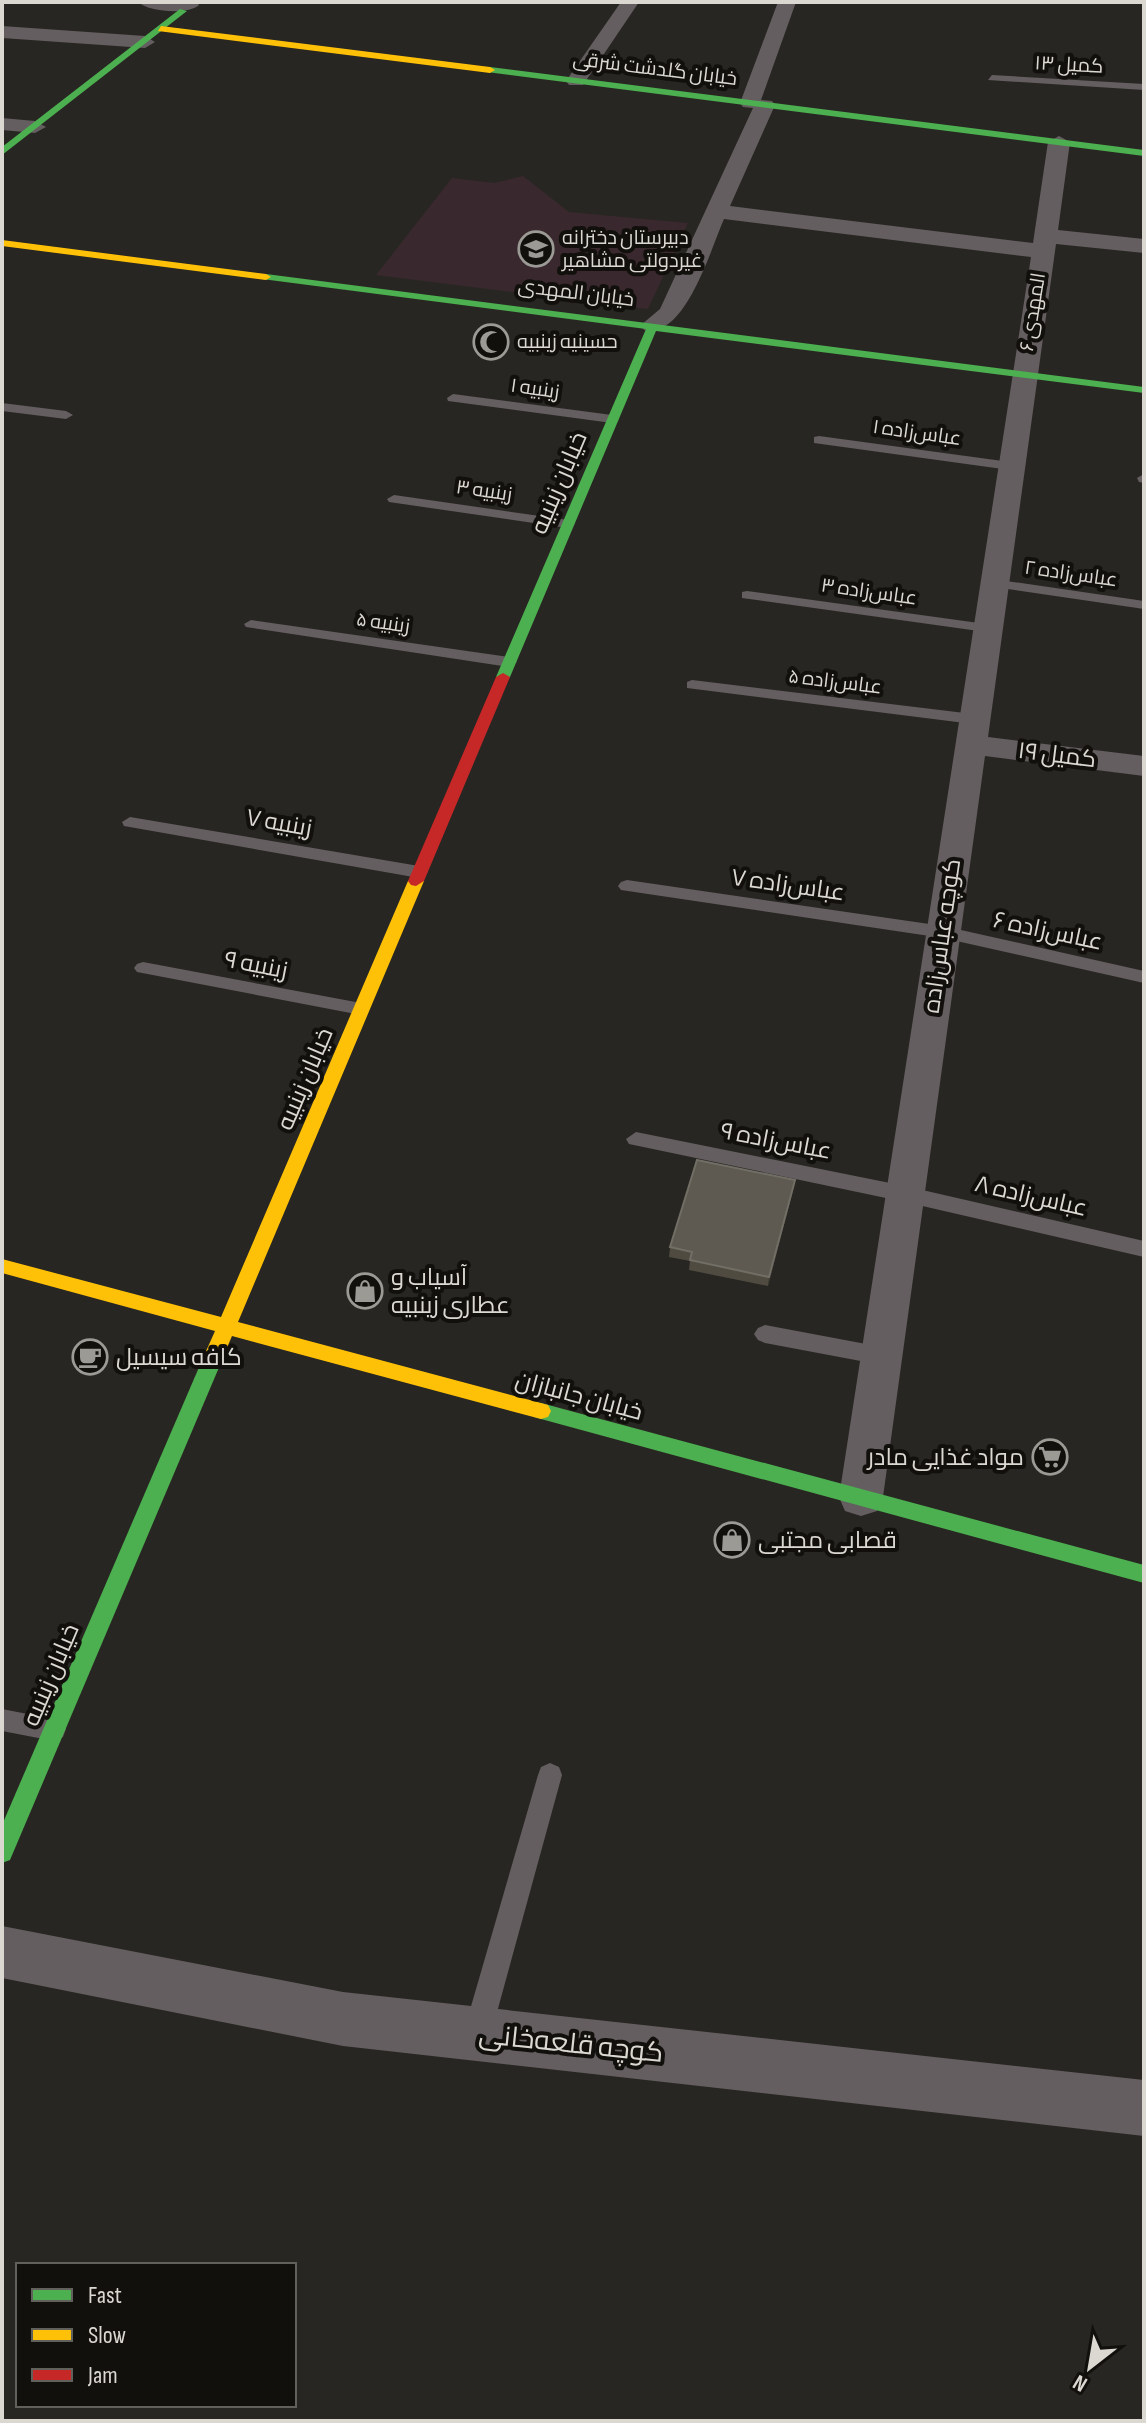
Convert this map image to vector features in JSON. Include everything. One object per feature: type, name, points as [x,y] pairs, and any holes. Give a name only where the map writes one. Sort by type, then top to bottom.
[{"type":"street","points":[[147,2],[191,4]]},
{"type":"street","points":[[653,325],[670,313],[717,211],[758,104],[787,2]]},
{"type":"street","points":[[576,81],[622,3]]},
{"type":"street","points":[[2,152],[191,4]]},
{"type":"street","name":"خیابان گلدشت شرقی","points":[[161,29],[1144,153]]},
{"type":"street","points":[[2,32],[145,42]]},
{"type":"street","points":[[2,124],[35,127]]},
{"type":"street","name":"المهدی ۶","points":[[1022,374],[1059,142]]},
{"type":"street","points":[[717,211],[1043,244],[1144,246]]},
{"type":"street","name":"خیابان المهدی","points":[[2,243],[1144,390]]},
{"type":"street","name":"خیابان زینبیه","points":[[2,1852],[653,325]]},
{"type":"street","name":"کوچه عباس‌زاده","points":[[861,1497],[1022,374]]},
{"type":"street","name":"کمیل ۱۹","points":[[971,731],[1144,766]]},
{"type":"street","name":"خیابان جانبازان","points":[[2,1266],[1144,1574]]},
{"type":"street","name":"کوچه قلعه‌خانی","points":[[2,1952],[343,2019],[1144,2108]]},
{"type":"lane","name":"کمیل ۱۳","points":[[992,78],[1144,87]]},
{"type":"lane","name":"زینبیه ۱","points":[[453,398],[612,419]]},
{"type":"lane","points":[[2,407],[66,415]]},
{"type":"lane","name":"عباس‌زاده ۱","points":[[819,440],[1010,466]]},
{"type":"lane","name":"زینبیه ۳","points":[[394,499],[568,524]]},
{"type":"lane","name":"عباس‌زاده ۲","points":[[993,583],[1144,605]]},
{"type":"lane","name":"عباس‌زاده ۳","points":[[747,595],[986,628]]},
{"type":"lane","name":"زینبیه ۵","points":[[251,624],[509,662]]},
{"type":"lane","name":"عباس‌زاده ۵","points":[[692,685],[971,731]]},
{"type":"lane","name":"زینبیه ۷","points":[[130,822],[419,872]]},
{"type":"lane","name":"عباس‌زاده ۷","points":[[627,886],[943,932]]},
{"type":"lane","name":"عباس‌زاده ۶","points":[[943,932],[1144,977]]},
{"type":"lane","name":"زینبیه ۹","points":[[143,968],[361,1009]]},
{"type":"lane","name":"عباس‌زاده ۹","points":[[636,1139],[905,1194]]},
{"type":"lane","name":"عباس‌زاده ۸","points":[[905,1194],[1144,1249]]},
{"type":"lane","points":[[765,1334],[882,1356]]},
{"type":"lane","points":[[2,1720],[54,1729]]},
{"type":"lane","points":[[477,2034],[550,1775]]},
{"type":"shaded area","name":"دبیرستان دخترانه غیردولتی مشاهیر","points":[[523,176],[569,212],[688,223],[648,309],[376,275],[452,178],[494,183]]},
{"type":"building","points":[[697,1160],[795,1180],[769,1277],[690,1260],[692,1252],[670,1247]]},
{"type":"traffic: fast","points":[[2,152],[183,11]]},
{"type":"traffic: fast","points":[[490,70],[1144,153]]},
{"type":"traffic: fast","points":[[266,277],[1144,390]]},
{"type":"traffic: fast","points":[[503,677],[653,325]]},
{"type":"traffic: fast","points":[[2,1852],[213,1358]]},
{"type":"traffic: fast","points":[[541,1411],[1144,1574]]},
{"type":"traffic: slow","points":[[161,29],[490,70]]},
{"type":"traffic: slow","points":[[2,243],[266,277]]},
{"type":"traffic: slow","points":[[213,1358],[416,881]]},
{"type":"traffic: slow","points":[[2,1266],[541,1411]]},
{"type":"traffic: jam","points":[[416,881],[503,677]]},
{"type":"place","name":"دبیرستان دخترانه غیردولتی مشاهیر","points":[[536,249]]},
{"type":"place","name":"حسینیه زینبیه","points":[[491,342]]},
{"type":"place","name":"آسیاب و عطاری زینبیه","points":[[365,1291]]},
{"type":"place","name":"کافه سیسیل","points":[[90,1357]]},
{"type":"place","name":"مواد غذایی مادر","points":[[1050,1457]]},
{"type":"place","name":"قصابی مجتبی","points":[[732,1540]]}]
